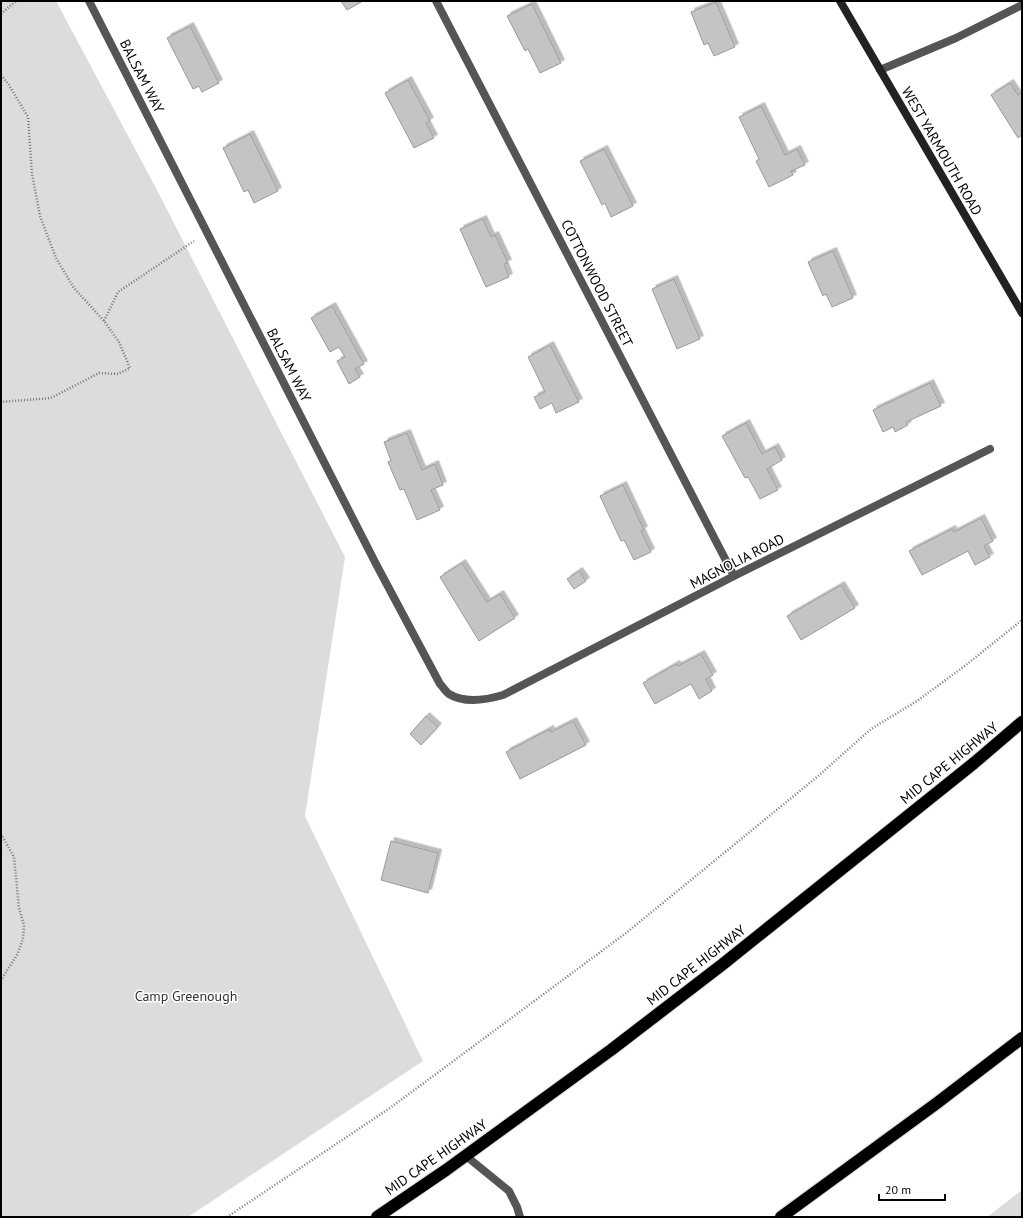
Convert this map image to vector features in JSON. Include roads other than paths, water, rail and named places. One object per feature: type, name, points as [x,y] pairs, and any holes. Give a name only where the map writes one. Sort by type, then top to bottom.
[{"type":"highway","name":"MID CAPE HIGHWAY","points":[[377,1217],[466,1156],[611,1050],[723,964],[1022,722]]},
{"type":"highway","points":[[781,1217],[937,1103],[1022,1038]]},
{"type":"main road","name":"WEST YARMOUTH ROAD","points":[[840,1],[1022,313]]},
{"type":"street","name":"BALSAM WAY","points":[[89,1],[376,564],[440,684],[448,693],[465,700],[486,700],[496,697]]},
{"type":"street","name":"COTTONWOOD STREET","points":[[436,1],[734,576]]},
{"type":"street","points":[[880,70],[956,38],[1022,5]]},
{"type":"street","name":"MAGNOLIA ROAD","points":[[496,697],[504,695],[734,576],[990,449]]},
{"type":"street","points":[[466,1156],[509,1191],[520,1217]]},
{"type":"park label","name":"Camp Greenough","points":[[186,996]]}]
